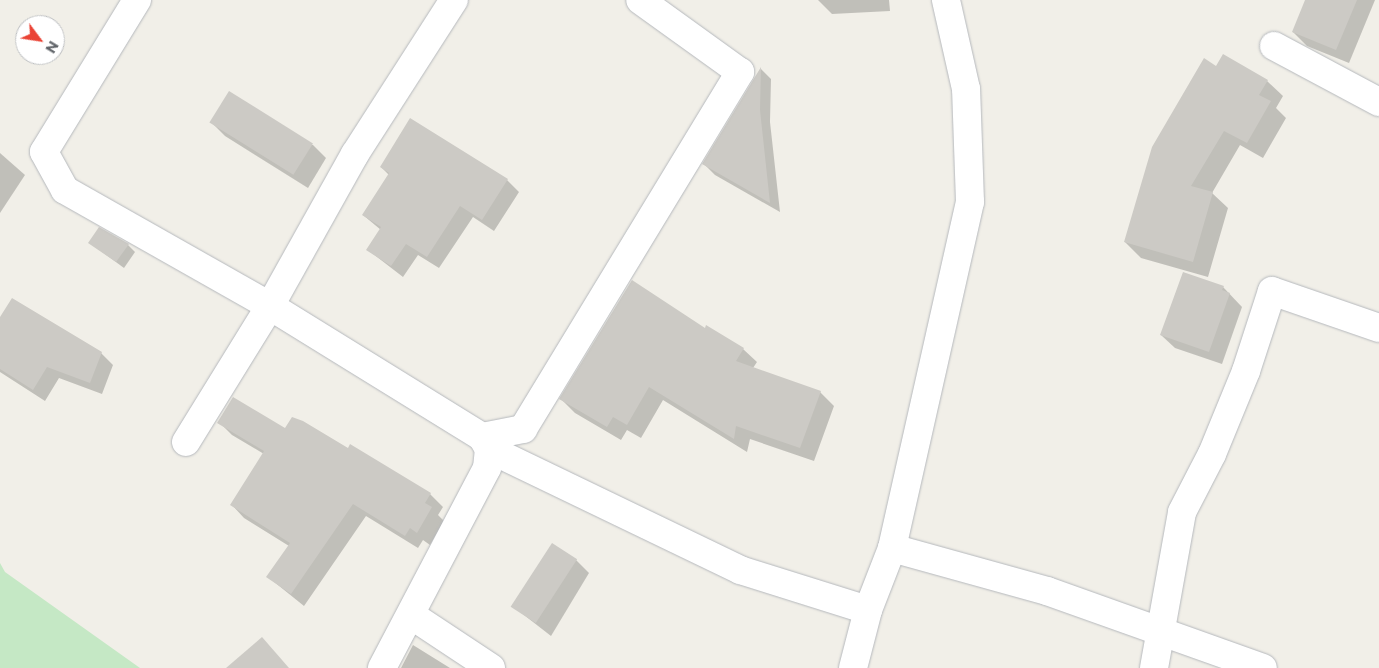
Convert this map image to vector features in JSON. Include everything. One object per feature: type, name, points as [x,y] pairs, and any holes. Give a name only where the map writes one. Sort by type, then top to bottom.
[{"type":"street","points":[[137,0],[44,152],[65,190],[270,306],[486,443],[740,570],[868,610]]},
{"type":"street","points":[[186,442],[270,306],[354,154],[454,0]]},
{"type":"street","points":[[486,443],[523,429],[740,72],[640,0]]},
{"type":"street","points":[[853,668],[868,610],[892,548],[970,202],[966,89],[946,0]]},
{"type":"street","points":[[1274,46],[1379,102]]},
{"type":"street","points":[[1154,668],[1163,632],[1182,512],[1212,454],[1246,370],[1272,291],[1379,328]]},
{"type":"street","points":[[382,668],[487,468],[486,443]]},
{"type":"street","points":[[892,548],[1047,591],[1263,668]]},
{"type":"street","points":[[411,615],[491,668]]},
{"type":"green space","points":[[0,563],[5,572],[140,668],[0,668]]},
{"type":"building","points":[[1305,0],[1357,0],[1336,50],[1292,32]]},
{"type":"building","points":[[1223,54],[1268,80],[1259,95],[1271,101],[1247,143],[1224,131],[1191,186],[1213,192],[1193,262],[1124,242],[1152,147],[1204,58],[1216,66]]},
{"type":"building","points":[[761,67],[760,110],[770,203],[702,164]]},
{"type":"building","points":[[229,91],[313,143],[293,175],[209,122]]},
{"type":"building","points":[[410,118],[508,179],[482,220],[460,206],[427,257],[406,244],[391,266],[366,250],[381,227],[362,215],[389,173],[380,167]]},
{"type":"building","points":[[99,227],[129,244],[116,262],[88,243]]},
{"type":"building","points":[[1183,272],[1224,286],[1222,290],[1230,293],[1209,352],[1160,335]]},
{"type":"building","points":[[632,280],[705,328],[706,325],[744,348],[736,361],[821,391],[800,448],[736,426],[734,439],[649,387],[627,425],[613,417],[607,427],[559,399]]},
{"type":"building","points":[[12,298],[102,352],[90,383],[47,367],[33,390],[0,369],[0,317]]},
{"type":"building","points":[[233,397],[285,428],[292,417],[303,421],[348,448],[350,444],[431,493],[425,503],[432,507],[417,533],[410,528],[405,536],[353,504],[291,594],[266,577],[290,543],[230,505],[264,451],[217,423]]},
{"type":"building","points":[[552,543],[577,559],[536,623],[511,607]]},
{"type":"building","points":[[262,637],[289,668],[226,668]]}]
